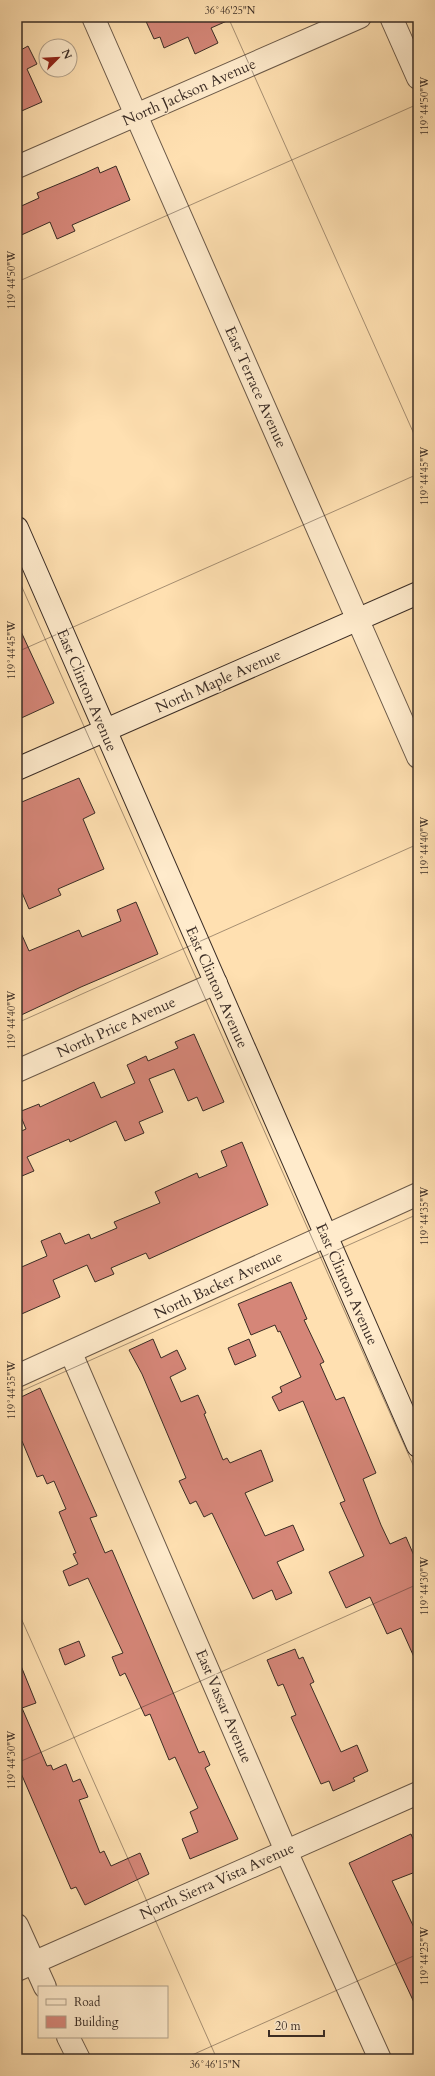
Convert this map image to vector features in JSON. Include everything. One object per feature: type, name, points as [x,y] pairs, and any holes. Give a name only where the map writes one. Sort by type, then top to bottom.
[{"type":"street","name":"East Terrace Avenue","points":[[93,17],[418,757]]},
{"type":"street","name":"North Jackson Avenue","points":[[17,167],[360,17]]},
{"type":"street","points":[[390,17],[418,78]]},
{"type":"street","name":"East Clinton Avenue","points":[[17,528],[418,1446]]},
{"type":"street","name":"North Maple Avenue","points":[[17,769],[418,592]]},
{"type":"street","name":"North Price Avenue","points":[[17,1071],[216,983]]},
{"type":"street","name":"North Backer Avenue","points":[[17,1376],[71,1353],[418,1194]]},
{"type":"street","name":"East Vassar Avenue","points":[[71,1353],[286,1851],[380,2059]]},
{"type":"street","name":"North Sierra Vista Avenue","points":[[25,1966],[418,1793]]},
{"type":"street","points":[[17,1925],[25,1966],[44,1986]]},
{"type":"street","points":[[68,2038],[79,2059]]},
{"type":"building","points":[[144,17],[236,17],[211,28],[218,43],[195,54],[188,37],[164,48],[160,37],[154,39]]},
{"type":"building","points":[[28,46],[37,64],[27,69],[42,102],[17,113],[17,47],[19,51]]},
{"type":"building","points":[[116,166],[130,200],[72,225],[75,231],[57,239],[50,222],[17,237],[17,208],[39,198],[37,193],[98,167],[100,173]]},
{"type":"building","points":[[17,623],[54,703],[17,720]]},
{"type":"building","points":[[79,778],[95,813],[83,819],[104,869],[58,889],[61,895],[29,909],[17,881],[17,804]]},
{"type":"building","points":[[136,902],[158,954],[81,987],[17,1017],[17,924],[29,951],[79,930],[82,937],[121,921],[117,910]]},
{"type":"building","points":[[194,1034],[224,1102],[203,1111],[197,1097],[188,1101],[174,1069],[149,1079],[163,1112],[139,1122],[144,1133],[125,1141],[116,1121],[70,1142],[69,1139],[27,1157],[34,1171],[17,1178],[17,1133],[26,1129],[19,1112],[39,1104],[40,1107],[94,1082],[101,1098],[135,1083],[127,1065],[146,1056],[148,1061],[178,1048],[175,1042]]},
{"type":"building","points":[[242,1142],[268,1205],[149,1259],[146,1253],[111,1268],[114,1274],[95,1282],[87,1265],[53,1280],[60,1297],[17,1316],[17,1269],[47,1256],[41,1241],[60,1233],[65,1244],[89,1234],[91,1239],[117,1228],[114,1222],[160,1203],[155,1192],[197,1173],[199,1178],[227,1166],[221,1151]]},
{"type":"building","points":[[291,1282],[307,1319],[304,1320],[324,1362],[320,1364],[336,1400],[344,1397],[376,1473],[363,1479],[381,1525],[390,1544],[406,1537],[418,1565],[418,1666],[401,1628],[387,1634],[370,1597],[346,1608],[329,1572],[364,1556],[340,1503],[345,1501],[303,1401],[279,1411],[272,1397],[282,1392],[280,1387],[301,1377],[280,1331],[278,1332],[275,1325],[251,1335],[238,1304]]},
{"type":"building","points":[[153,1339],[161,1358],[177,1350],[186,1369],[170,1377],[181,1402],[198,1395],[206,1413],[204,1414],[223,1460],[227,1458],[230,1463],[261,1450],[273,1481],[245,1493],[265,1536],[293,1525],[304,1550],[277,1562],[292,1593],[276,1600],[272,1590],[253,1599],[212,1513],[204,1517],[196,1501],[190,1504],[179,1481],[186,1478],[142,1374],[129,1350]]},
{"type":"building","points":[[249,1339],[256,1356],[235,1365],[228,1348]]},
{"type":"building","points":[[40,1388],[97,1516],[90,1518],[105,1553],[112,1550],[199,1753],[204,1751],[210,1765],[205,1768],[238,1839],[190,1859],[182,1839],[198,1832],[190,1812],[198,1808],[175,1757],[169,1760],[150,1714],[145,1716],[125,1673],[120,1676],[112,1657],[123,1653],[88,1578],[69,1586],[63,1571],[78,1564],[73,1554],[76,1553],[59,1512],[66,1509],[54,1481],[47,1484],[43,1475],[37,1477],[22,1441],[17,1444],[17,1399]]},
{"type":"building","points":[[79,1641],[85,1656],[65,1665],[59,1649]]},
{"type":"building","points":[[295,1649],[299,1659],[303,1657],[314,1682],[310,1684],[341,1752],[357,1745],[368,1771],[353,1778],[355,1781],[333,1791],[329,1781],[321,1784],[291,1717],[296,1715],[283,1684],[278,1686],[267,1660]]},
{"type":"building","points":[[17,1656],[36,1703],[22,1708],[47,1766],[51,1765],[53,1770],[66,1764],[73,1782],[80,1779],[88,1797],[79,1800],[100,1853],[104,1851],[111,1866],[140,1853],[149,1874],[85,1905],[76,1887],[71,1889],[17,1764]]},
{"type":"building","points":[[411,1834],[418,1851],[418,1871],[392,1881],[418,1936],[418,2011],[349,1863]]}]
